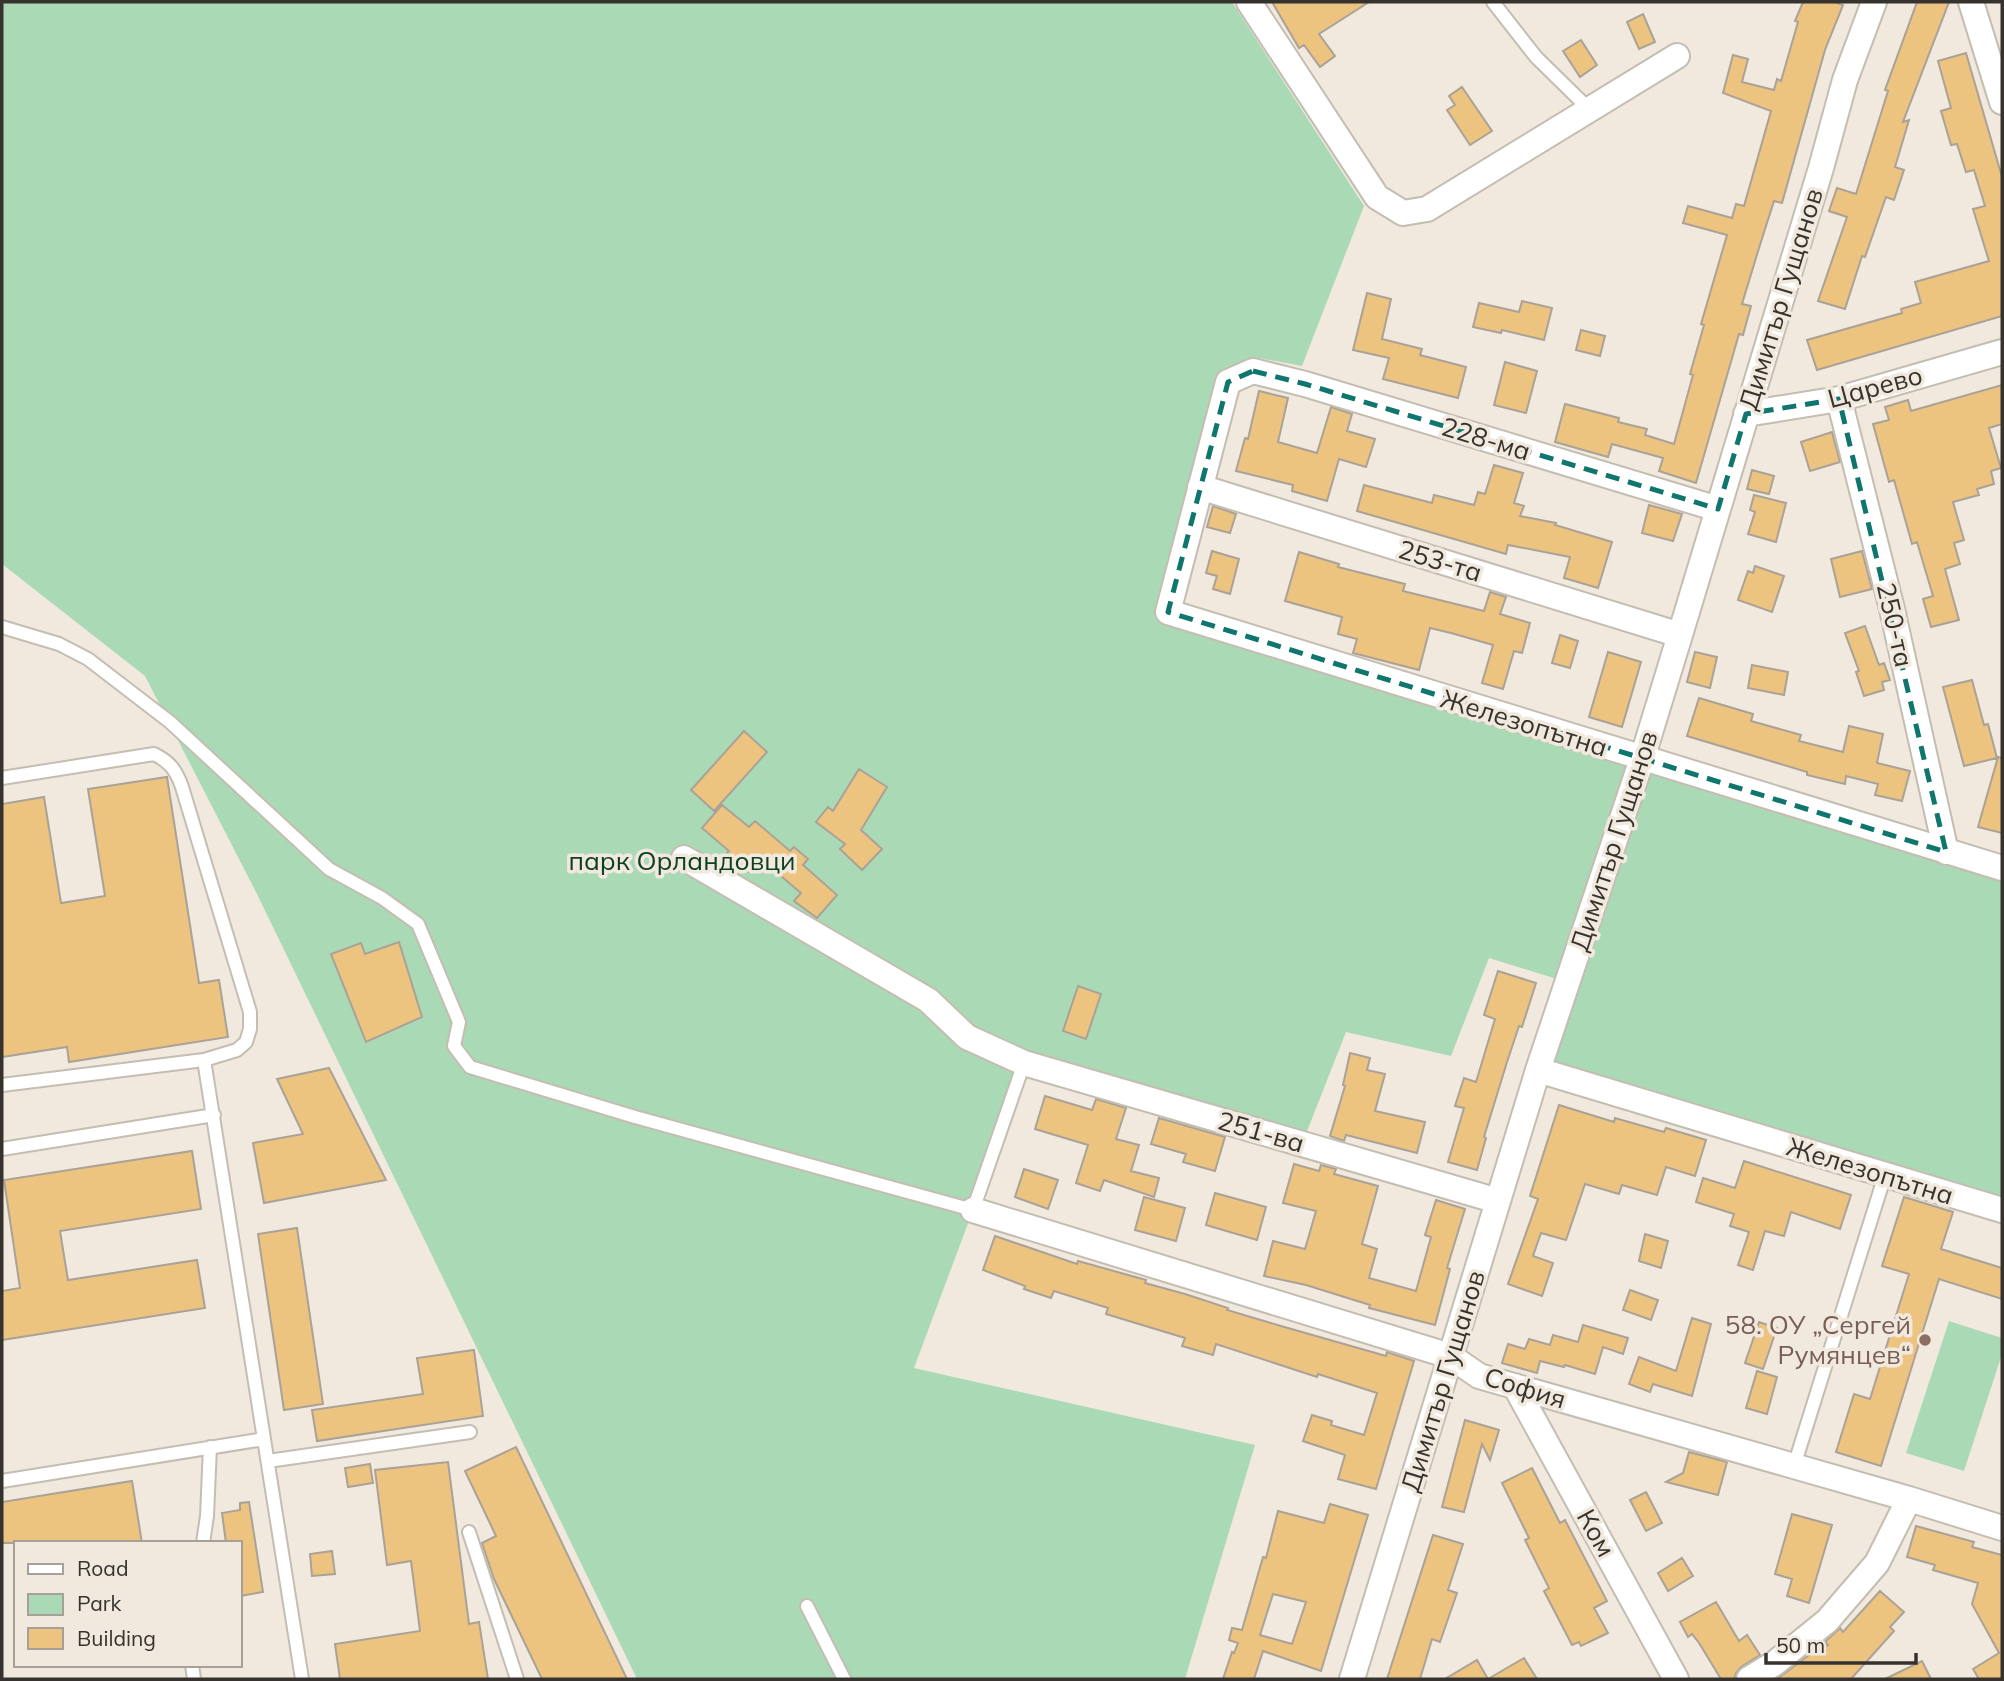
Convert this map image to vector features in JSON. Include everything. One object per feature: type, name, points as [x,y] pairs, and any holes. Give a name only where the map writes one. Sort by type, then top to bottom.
[{"type":"street","points":[[1249,2],[1377,197],[1403,213],[1427,209],[1677,56]]},
{"type":"street","name":"Димитър Гущанов","points":[[1352,1679],[1538,1070],[1642,759],[1821,168],[1845,80],[1874,2]]},
{"type":"street","points":[[1971,2],[2002,102]]},
{"type":"street","name":"Царево","points":[[1746,414],[1839,399],[2002,352]]},
{"type":"street","name":"228-ма","points":[[1200,487],[1228,382],[1253,371],[1305,384],[1718,509]]},
{"type":"street","name":"250-та","points":[[1839,399],[1892,609],[1946,852]]},
{"type":"street","name":"Железопътна","points":[[1200,487],[1168,612],[2002,869]]},
{"type":"street","name":"253-та","points":[[1200,487],[1680,635]]},
{"type":"street","name":"251-ва","points":[[684,858],[928,1000],[967,1037],[1024,1063],[1498,1201]]},
{"type":"street","name":"Железопътна","points":[[1538,1070],[2002,1210]]},
{"type":"street","name":"София","points":[[973,1210],[1450,1356],[1479,1376],[2002,1528]]},
{"type":"street","name":"Ком","points":[[1515,1386],[1676,1679]]},
{"type":"street","points":[[1749,1679],[1775,1663],[1827,1622],[1877,1563],[1909,1499]]},
{"type":"lane","points":[[1493,2],[1536,57],[1590,110]]},
{"type":"lane","points":[[2,627],[59,645],[88,659],[170,722],[329,869],[382,898],[418,924],[459,1022],[454,1046],[470,1067],[648,1120],[973,1210],[1024,1063]]},
{"type":"lane","points":[[2,778],[154,754],[167,760],[176,770],[250,1012],[250,1029],[246,1042],[237,1050],[204,1060],[2,1085]]},
{"type":"lane","points":[[204,1060],[302,1679]]},
{"type":"lane","points":[[2,1149],[214,1115]]},
{"type":"lane","points":[[1794,1466],[1885,1175]]},
{"type":"lane","points":[[268,1461],[470,1432]]},
{"type":"lane","points":[[2,1481],[264,1439]]},
{"type":"lane","points":[[203,1541],[210,1447]]},
{"type":"lane","points":[[469,1532],[517,1679]]},
{"type":"lane","points":[[807,1606],[844,1679]]},
{"type":"highlighted area","points":[[1253,371],[1305,384],[1718,509],[1746,414],[1839,399],[1946,852],[1168,612],[1228,382]]},
{"type":"green space","name":"парк Орландовци","points":[[2,2],[1232,2],[1364,206],[1302,366],[1259,358],[1216,375],[1155,618],[1620,764],[2002,879],[2002,1201],[1551,1065],[1576,985],[1489,958],[1451,1056],[1346,1032],[1302,1144],[1024,1063],[914,1368],[1255,1445],[1185,1679],[637,1679],[257,894],[145,676],[2,564]]},
{"type":"green space","points":[[1949,1321],[2002,1338],[2002,1354],[1964,1471],[1906,1453]]},
{"type":"building","points":[[1272,2],[1369,2],[1319,34],[1335,56],[1320,67],[1304,45],[1299,48]]},
{"type":"building","points":[[1803,2],[1834,2],[1843,5],[1825,50],[1782,203],[1774,201],[1759,248],[1742,304],[1751,306],[1743,335],[1739,334],[1696,483],[1659,471],[1663,458],[1612,444],[1608,457],[1555,442],[1565,404],[1619,418],[1618,422],[1647,429],[1645,435],[1674,444],[1693,375],[1690,374],[1704,325],[1701,324],[1727,235],[1683,223],[1688,206],[1732,218],[1736,204],[1744,206],[1771,111],[1723,93],[1733,55],[1748,59],[1742,82],[1774,90],[1777,79],[1781,81],[1798,22],[1795,21]]},
{"type":"building","points":[[1917,2],[1949,2],[1903,122],[1909,120],[1895,167],[1904,170],[1894,200],[1886,197],[1865,257],[1862,256],[1845,309],[1818,301],[1847,217],[1829,211],[1837,188],[1856,194],[1888,91],[1885,90]]},
{"type":"building","points":[[1643,14],[1655,42],[1639,49],[1627,22]]},
{"type":"building","points":[[1581,40],[1597,65],[1580,77],[1563,51]]},
{"type":"building","points":[[1966,53],[2002,177],[2002,316],[1817,370],[1807,340],[1902,313],[1901,309],[1921,303],[1915,282],[1989,261],[1973,209],[1985,206],[1974,170],[1966,172],[1957,144],[1951,145],[1941,111],[1951,108],[1938,61]]},
{"type":"building","points":[[1462,87],[1492,131],[1470,145],[1447,110],[1455,105],[1449,96]]},
{"type":"building","points":[[1367,293],[1391,299],[1382,339],[1422,349],[1420,355],[1466,367],[1458,398],[1383,379],[1389,358],[1353,350]]},
{"type":"building","points":[[1522,301],[1552,308],[1544,340],[1502,330],[1501,333],[1473,327],[1479,303],[1519,312]]},
{"type":"building","points":[[1581,330],[1605,336],[1600,356],[1576,350]]},
{"type":"building","points":[[1505,362],[1537,371],[1526,413],[1494,405]]},
{"type":"building","points":[[2002,385],[2002,424],[1989,428],[2001,468],[1991,471],[1994,484],[1977,489],[1979,495],[1953,502],[1964,540],[1954,543],[1960,564],[1945,569],[1959,620],[1931,627],[1923,599],[1933,596],[1917,542],[1912,544],[1894,480],[1889,482],[1873,424],[1889,420],[1885,407],[1908,400],[1911,411]]},
{"type":"building","points":[[1259,391],[1288,398],[1278,442],[1317,453],[1331,407],[1352,414],[1347,431],[1375,439],[1366,467],[1339,459],[1327,501],[1292,491],[1293,485],[1236,471],[1245,438],[1248,439]]},
{"type":"building","points":[[1832,432],[1840,462],[1810,471],[1801,442]]},
{"type":"building","points":[[1494,465],[1523,473],[1514,503],[1524,506],[1520,516],[1556,523],[1555,525],[1612,542],[1598,588],[1564,578],[1570,557],[1508,545],[1506,554],[1357,511],[1364,485],[1432,503],[1434,495],[1474,505],[1478,492],[1485,494]]},
{"type":"building","points":[[1752,470],[1774,476],[1769,494],[1747,489]]},
{"type":"building","points":[[1754,495],[1786,503],[1776,542],[1748,534],[1755,512],[1750,510]]},
{"type":"building","points":[[1649,505],[1682,514],[1673,541],[1642,533]]},
{"type":"building","points":[[1213,506],[1236,514],[1230,533],[1207,527]]},
{"type":"building","points":[[1212,551],[1239,559],[1230,594],[1213,589],[1217,576],[1206,573]]},
{"type":"building","points":[[1862,551],[1872,589],[1840,597],[1831,559]]},
{"type":"building","points":[[1299,552],[1339,564],[1338,567],[1405,584],[1403,591],[1484,611],[1490,592],[1506,597],[1500,614],[1530,623],[1522,653],[1514,651],[1503,689],[1482,683],[1493,645],[1451,633],[1430,628],[1419,670],[1353,653],[1357,639],[1338,634],[1342,617],[1285,601]]},
{"type":"building","points":[[1755,566],[1784,576],[1772,612],[1738,600],[1748,571],[1753,573]]},
{"type":"building","points":[[1865,626],[1879,665],[1884,663],[1890,680],[1882,682],[1884,690],[1864,696],[1856,672],[1859,671],[1845,633]]},
{"type":"building","points":[[1560,635],[1578,641],[1570,668],[1552,663]]},
{"type":"building","points":[[1608,652],[1641,662],[1622,727],[1589,717]]},
{"type":"building","points":[[1695,652],[1717,657],[1710,688],[1687,682]]},
{"type":"building","points":[[1752,665],[1788,672],[1784,695],[1748,688]]},
{"type":"building","points":[[1972,680],[1984,725],[1988,724],[1997,758],[1964,766],[1943,687]]},
{"type":"building","points":[[1699,698],[1753,714],[1751,721],[1801,735],[1799,741],[1843,752],[1849,726],[1883,734],[1877,763],[1910,771],[1902,801],[1875,795],[1878,784],[1846,776],[1845,784],[1807,775],[1807,772],[1687,736]]},
{"type":"building","points":[[744,731],[767,752],[714,811],[691,790]]},
{"type":"building","points":[[1998,757],[2002,758],[2002,833],[1978,827]]},
{"type":"building","points":[[859,769],[887,787],[861,830],[882,849],[862,870],[840,849],[845,844],[816,822],[828,807],[833,811]]},
{"type":"building","points":[[167,777],[199,983],[219,980],[228,1037],[69,1062],[67,1047],[2,1057],[2,804],[44,797],[61,903],[105,896],[88,789]]},
{"type":"building","points":[[722,805],[749,827],[755,821],[790,851],[794,847],[808,859],[803,865],[837,895],[817,918],[794,901],[801,893],[761,859],[749,872],[702,828]]},
{"type":"building","points":[[399,942],[422,1017],[366,1042],[331,954],[361,943],[365,954]]},
{"type":"building","points":[[1498,971],[1536,983],[1507,1062],[1477,1170],[1448,1162],[1464,1108],[1455,1106],[1464,1078],[1476,1082],[1495,1019],[1484,1015]]},
{"type":"building","points":[[1078,986],[1101,994],[1086,1039],[1063,1031]]},
{"type":"building","points":[[1350,1053],[1370,1058],[1367,1070],[1385,1074],[1375,1111],[1425,1122],[1417,1153],[1346,1135],[1344,1141],[1330,1136],[1345,1086],[1343,1085]]},
{"type":"building","points":[[329,1068],[386,1180],[264,1203],[253,1143],[303,1134],[277,1079]]},
{"type":"building","points":[[1045,1096],[1092,1110],[1096,1099],[1126,1108],[1116,1139],[1139,1145],[1131,1171],[1159,1178],[1154,1197],[1104,1180],[1100,1191],[1076,1183],[1088,1145],[1035,1129]]},
{"type":"building","points":[[1559,1105],[1614,1122],[1615,1118],[1664,1132],[1666,1128],[1706,1140],[1695,1176],[1666,1167],[1657,1195],[1622,1185],[1619,1194],[1585,1184],[1566,1240],[1541,1233],[1533,1256],[1553,1263],[1542,1296],[1508,1284],[1538,1199],[1530,1196]]},
{"type":"building","points":[[1159,1118],[1225,1137],[1215,1171],[1183,1162],[1186,1154],[1151,1144]]},
{"type":"building","points":[[192,1151],[201,1209],[60,1231],[68,1280],[197,1260],[205,1308],[2,1340],[2,1291],[20,1288],[4,1180]]},
{"type":"building","points":[[1744,1161],[1851,1195],[1840,1229],[1791,1212],[1784,1236],[1765,1231],[1753,1270],[1738,1265],[1749,1232],[1730,1226],[1734,1214],[1696,1202],[1703,1178],[1735,1188]]},
{"type":"building","points":[[1294,1164],[1319,1171],[1321,1165],[1336,1169],[1334,1174],[1378,1186],[1362,1244],[1377,1249],[1369,1278],[1416,1291],[1431,1237],[1425,1235],[1436,1200],[1465,1209],[1447,1268],[1450,1269],[1435,1325],[1369,1308],[1370,1305],[1306,1285],[1264,1276],[1273,1241],[1305,1249],[1316,1211],[1283,1203]]},
{"type":"building","points":[[1024,1169],[1058,1180],[1048,1209],[1015,1197]]},
{"type":"building","points":[[1215,1193],[1266,1207],[1257,1240],[1206,1225]]},
{"type":"building","points":[[1144,1197],[1185,1208],[1176,1241],[1135,1230]]},
{"type":"building","points":[[1904,1197],[1953,1212],[1941,1249],[2002,1268],[2002,1299],[1939,1279],[1881,1466],[1836,1452],[1854,1394],[1870,1399],[1909,1274],[1882,1266]]},
{"type":"building","points":[[297,1228],[323,1404],[284,1410],[258,1234]]},
{"type":"building","points":[[1645,1234],[1668,1241],[1661,1268],[1639,1261]]},
{"type":"building","points":[[995,1236],[1077,1264],[1078,1261],[1146,1280],[1145,1283],[1228,1308],[1227,1310],[1386,1356],[1387,1352],[1414,1361],[1376,1489],[1338,1479],[1345,1455],[1303,1441],[1312,1415],[1332,1421],[1331,1425],[1364,1435],[1377,1393],[1318,1374],[1317,1377],[1216,1344],[1213,1355],[1182,1346],[1185,1338],[1106,1314],[1108,1308],[1054,1291],[1051,1298],[1024,1289],[1025,1286],[983,1270]]},
{"type":"building","points":[[1630,1290],[1658,1300],[1651,1320],[1623,1310]]},
{"type":"building","points":[[1692,1318],[1711,1324],[1692,1396],[1653,1384],[1650,1392],[1629,1384],[1639,1357],[1676,1371]]},
{"type":"building","points":[[1759,1322],[1777,1328],[1763,1369],[1745,1363]]},
{"type":"building","points":[[1583,1325],[1628,1338],[1623,1354],[1603,1347],[1595,1374],[1540,1361],[1537,1373],[1502,1363],[1508,1344],[1525,1349],[1529,1339],[1550,1345],[1553,1335],[1578,1342]]},
{"type":"building","points":[[474,1350],[483,1416],[317,1441],[312,1410],[423,1394],[417,1358]]},
{"type":"building","points":[[1757,1371],[1777,1377],[1767,1414],[1746,1408]]},
{"type":"building","points":[[1465,1420],[1499,1430],[1490,1460],[1482,1444],[1464,1512],[1442,1507]]},
{"type":"building","points":[[516,1447],[627,1679],[542,1679],[494,1579],[482,1543],[496,1536],[465,1471]]},
{"type":"building","points":[[1689,1452],[1727,1462],[1718,1495],[1666,1482],[1683,1473]]},
{"type":"building","points":[[448,1462],[469,1624],[479,1622],[488,1679],[340,1679],[335,1644],[420,1631],[411,1561],[387,1565],[375,1470]]},
{"type":"building","points":[[370,1464],[373,1483],[348,1487],[345,1468]]},
{"type":"building","points":[[1532,1468],[1560,1523],[1565,1520],[1607,1601],[1594,1608],[1608,1633],[1581,1646],[1579,1642],[1572,1645],[1544,1591],[1549,1588],[1525,1540],[1529,1538],[1502,1483]]},
{"type":"building","points":[[132,1481],[142,1541],[2,1543],[2,1502]]},
{"type":"building","points":[[1646,1492],[1662,1523],[1646,1531],[1630,1500]]},
{"type":"building","points":[[249,1502],[263,1592],[242,1596],[242,1541],[226,1541],[222,1513],[240,1510],[240,1503]]},
{"type":"building","points":[[1330,1504],[1368,1515],[1321,1671],[1263,1651],[1254,1679],[1223,1679],[1238,1643],[1229,1640],[1232,1628],[1242,1630],[1263,1557],[1266,1558],[1278,1511],[1324,1523]],"holes":[[[1273,1594],[1306,1602],[1292,1644],[1260,1635]]]},
{"type":"building","points":[[1792,1514],[1832,1525],[1809,1603],[1787,1596],[1792,1579],[1775,1574]]},
{"type":"building","points":[[1916,1526],[1974,1542],[1972,1547],[2002,1555],[2002,1679],[1979,1679],[1973,1669],[1999,1653],[1972,1604],[1978,1583],[1933,1570],[1935,1565],[1907,1557]]},
{"type":"building","points":[[1433,1535],[1463,1544],[1448,1590],[1457,1593],[1440,1642],[1432,1639],[1420,1679],[1387,1679]]},
{"type":"building","points":[[332,1551],[335,1574],[312,1576],[310,1554]]},
{"type":"building","points":[[1682,1558],[1693,1576],[1668,1591],[1658,1573]]},
{"type":"building","points":[[1880,1591],[1904,1612],[1890,1627],[1894,1631],[1851,1679],[1777,1679],[1809,1655],[1828,1645],[1825,1642],[1840,1628],[1843,1632]]},
{"type":"building","points":[[1716,1602],[1739,1641],[1747,1635],[1760,1655],[1741,1667],[1734,1679],[1721,1679],[1699,1643],[1692,1634],[1688,1637],[1680,1622]]},
{"type":"building","points":[[1524,1658],[1537,1679],[1488,1679]]},
{"type":"building","points":[[1477,1660],[1488,1679],[1445,1679]]},
{"type":"building","points":[[1922,1661],[1931,1679],[1885,1679]]},
{"type":"place","name":"58. ОУ „Сергей Румянцев“","points":[[1925,1340]]}]
